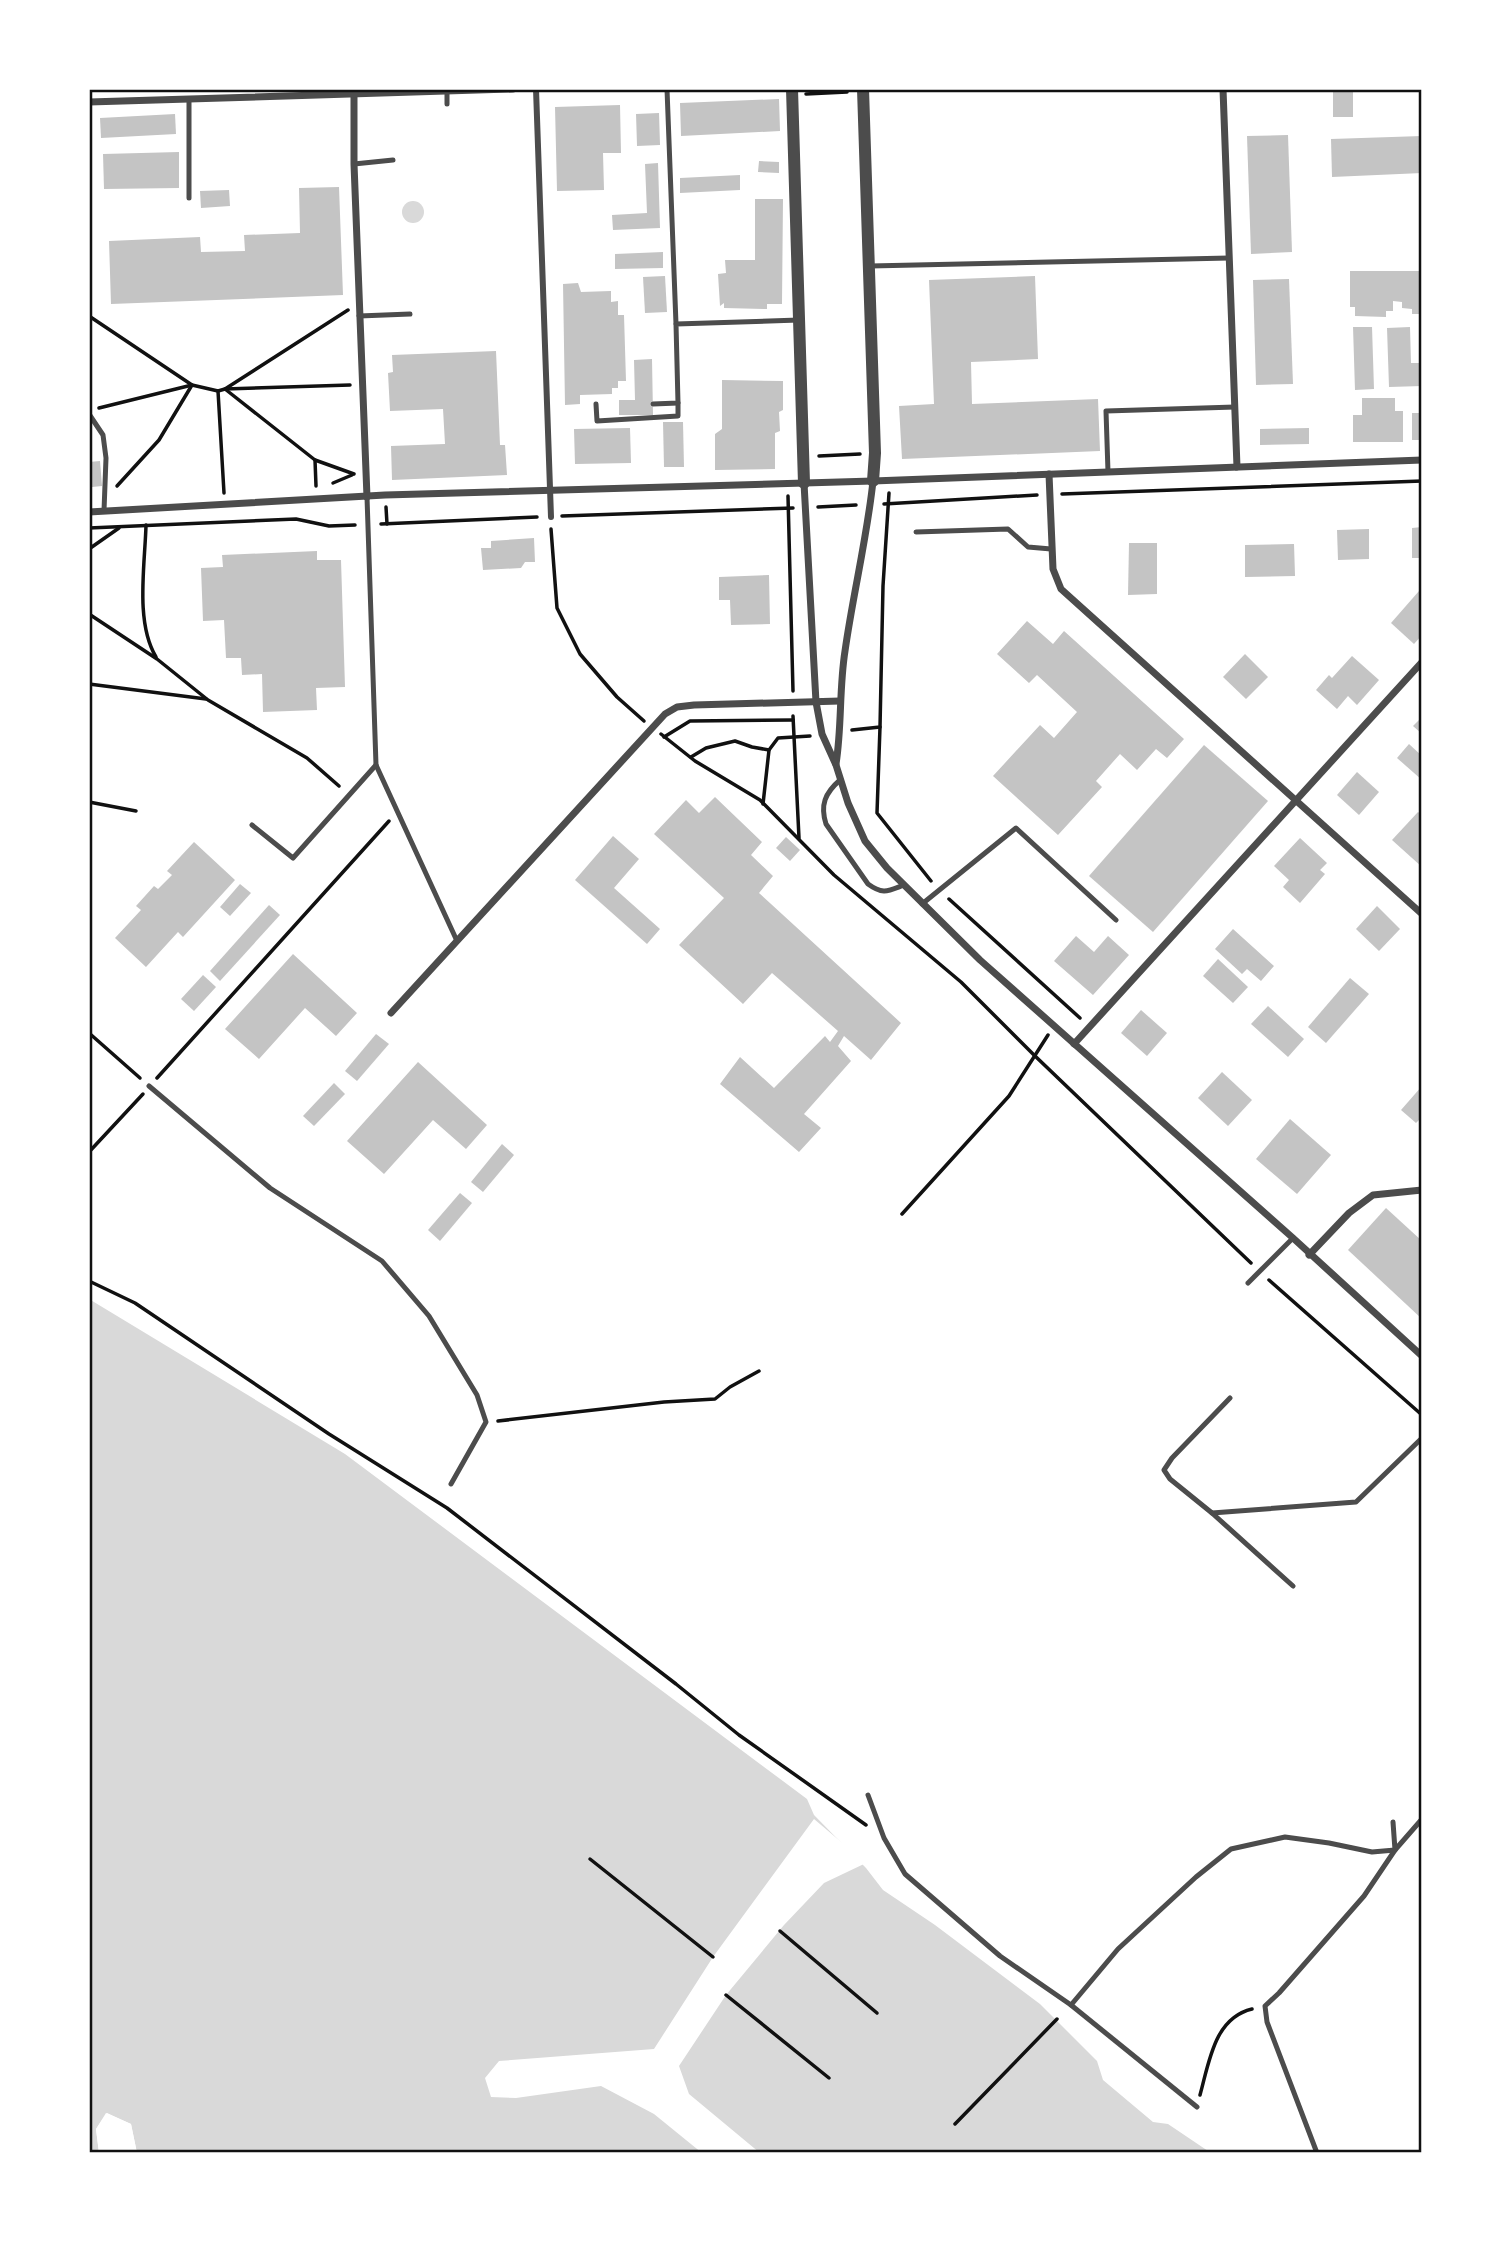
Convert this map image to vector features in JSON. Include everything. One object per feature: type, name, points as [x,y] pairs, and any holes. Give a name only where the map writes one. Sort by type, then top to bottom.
[{"type":"street","points":[[89,102],[513,89]]},
{"type":"street","points":[[536,89],[551,517]]},
{"type":"street","points":[[1223,89],[1237,467]]},
{"type":"street","points":[[836,765],[841,732],[840,701],[845,650],[873,481],[875,453],[863,90]]},
{"type":"street","points":[[354,92],[354,164],[367,497]]},
{"type":"street","points":[[792,92],[804,483],[816,702],[822,734],[865,841],[922,904],[980,960],[1422,1356]]},
{"type":"street","points":[[89,512],[551,489],[873,481],[1422,460]]},
{"type":"street","points":[[1049,474],[1053,569],[1061,589],[1422,914]]},
{"type":"street","points":[[1074,1044],[1422,662]]},
{"type":"street","points":[[391,1013],[665,714],[677,707],[840,701]]},
{"type":"street","points":[[1309,1255],[1349,1213],[1373,1195],[1422,1189]]},
{"type":"lane","points":[[596,404],[597,421],[678,416],[667,89]]},
{"type":"lane","points":[[447,91],[447,104]]},
{"type":"lane","points":[[189,99],[189,198]]},
{"type":"lane","points":[[354,164],[393,160]]},
{"type":"lane","points":[[673,239],[683,238]]},
{"type":"lane","points":[[870,266],[1229,258]]},
{"type":"lane","points":[[359,316],[410,314]]},
{"type":"lane","points":[[676,324],[799,320]]},
{"type":"lane","points":[[653,404],[678,402]]},
{"type":"lane","points":[[1108,472],[1106,411],[1235,407]]},
{"type":"lane","points":[[89,412],[103,435],[106,458],[104,511]]},
{"type":"lane","points":[[367,497],[376,765],[457,941]]},
{"type":"lane","points":[[916,532],[1008,529],[1028,547],[1051,548]]},
{"type":"lane","points":[[252,825],[293,858],[376,765]]},
{"type":"lane","points":[[840,780],[824,800],[822,813],[826,824],[869,884],[877,891],[886,892],[904,885]]},
{"type":"lane","points":[[922,904],[1016,828],[1116,920]]},
{"type":"lane","points":[[149,1086],[270,1188],[382,1261],[429,1316],[477,1395],[485,1422],[451,1484]]},
{"type":"lane","points":[[1248,1283],[1293,1238]]},
{"type":"lane","points":[[1230,1398],[1164,1469],[1170,1479],[1293,1586]]},
{"type":"lane","points":[[1212,1513],[1356,1502],[1422,1438]]},
{"type":"lane","points":[[1297,1506],[1299,1513]]},
{"type":"lane","points":[[868,1795],[884,1838],[905,1874],[1000,1956],[1070,2005],[1197,2108]]},
{"type":"lane","points":[[1317,2153],[1267,2022],[1265,2006],[1364,1896],[1395,1850],[1422,1819]]},
{"type":"lane","points":[[1393,1822],[1395,1850]]},
{"type":"lane","points":[[1070,2005],[1118,1949],[1196,1877],[1231,1849],[1285,1837],[1373,1852],[1395,1850]]},
{"type":"path","points":[[792,92],[863,90]]},
{"type":"path","points":[[225,389],[350,309]]},
{"type":"path","points":[[89,316],[192,385],[218,391],[352,385]]},
{"type":"path","points":[[89,412],[192,385]]},
{"type":"path","points":[[106,498],[159,440],[192,385]]},
{"type":"path","points":[[225,389],[315,460],[354,474]]},
{"type":"path","points":[[211,494],[224,493],[218,391]]},
{"type":"path","points":[[804,456],[875,453]]},
{"type":"path","points":[[354,462],[354,474]]},
{"type":"path","points":[[330,485],[354,474]]},
{"type":"path","points":[[1049,494],[1422,481]]},
{"type":"path","points":[[316,485],[323,485]]},
{"type":"path","points":[[841,732],[880,727],[883,586],[890,503]]},
{"type":"path","points":[[786,509],[800,840]]},
{"type":"path","points":[[89,528],[296,519],[329,526],[551,517],[557,608],[579,654],[617,697],[691,757],[763,804],[834,875],[961,982],[1260,1272],[1422,1415]]},
{"type":"path","points":[[146,525],[144,618],[149,645],[157,659]]},
{"type":"path","points":[[89,550],[120,527]]},
{"type":"path","points":[[89,614],[157,659],[208,700],[307,758],[348,795]]},
{"type":"path","points":[[89,684],[208,700]]},
{"type":"path","points":[[659,741],[690,721],[793,720]]},
{"type":"path","points":[[763,804],[769,750],[778,738],[822,734]]},
{"type":"path","points":[[691,757],[705,748],[736,741],[769,750]]},
{"type":"path","points":[[89,802],[136,811]]},
{"type":"path","points":[[201,1029],[397,812]]},
{"type":"path","points":[[902,1214],[1009,1096],[1054,1026]]},
{"type":"path","points":[[89,1033],[149,1086]]},
{"type":"path","points":[[89,1281],[135,1303],[330,1434],[447,1508],[739,1735],[884,1838]]},
{"type":"path","points":[[485,1422],[715,1399],[759,1371]]},
{"type":"path","points":[[590,1859],[713,1956]]},
{"type":"path","points":[[780,1931],[877,2012]]},
{"type":"path","points":[[726,1995],[829,2078]]},
{"type":"path","points":[[1197,2108],[1212,2052],[1224,2026],[1238,2012],[1265,2006]]},
{"type":"path","points":[[955,2124],[1057,2019]]},
{"type":"shaded area","points":[[413,201],[421,204],[424,212],[421,220],[413,223],[405,220],[402,212],[405,204]]},
{"type":"shaded area","points":[[89,1299],[345,1454],[807,1799],[814,1815],[866,1868],[883,1890],[935,1925],[1040,2004],[1097,2061],[1103,2080],[1153,2122],[1168,2124],[1211,2153],[137,2153],[131,2124],[107,2113],[96,2129],[99,2153],[89,2153]]},
{"type":"pier","points":[[814,1819],[866,1863],[824,1883],[784,1925],[726,1995],[679,2066],[689,2094],[760,2153],[702,2153],[654,2114],[601,2086],[516,2098],[491,2097],[485,2078],[499,2061],[654,2049],[713,1957]]},
{"type":"pier","points":[[106,2113],[131,2124],[137,2153],[134,2153],[128,2127],[108,2118],[100,2130],[103,2153],[99,2153],[96,2129]]},
{"type":"building","points":[[1333,89],[1353,89],[1353,117],[1333,117]]},
{"type":"building","points":[[779,99],[780,131],[681,136],[680,103]]},
{"type":"building","points":[[620,105],[621,153],[603,153],[604,190],[557,191],[555,107]]},
{"type":"building","points":[[659,113],[660,145],[637,146],[636,114]]},
{"type":"building","points":[[175,114],[176,134],[101,138],[100,118]]},
{"type":"building","points":[[1288,135],[1292,252],[1251,254],[1247,136]]},
{"type":"building","points":[[1422,136],[1422,173],[1332,177],[1331,139]]},
{"type":"building","points":[[179,152],[179,188],[104,189],[103,154]]},
{"type":"building","points":[[759,161],[779,162],[779,173],[758,172]]},
{"type":"building","points":[[658,163],[660,228],[613,230],[612,215],[647,213],[645,164]]},
{"type":"building","points":[[740,175],[740,190],[680,193],[680,178]]},
{"type":"building","points":[[339,187],[343,295],[111,304],[109,241],[200,237],[201,252],[245,251],[244,235],[300,233],[299,188]]},
{"type":"building","points":[[229,190],[230,206],[201,208],[200,191]]},
{"type":"building","points":[[755,199],[783,199],[782,304],[767,304],[767,309],[724,308],[724,303],[720,306],[718,274],[726,273],[725,260],[755,260]]},
{"type":"building","points":[[663,252],[663,268],[615,269],[615,254]]},
{"type":"building","points":[[1350,271],[1422,271],[1422,314],[1412,314],[1412,309],[1402,308],[1402,302],[1393,301],[1393,311],[1386,311],[1386,317],[1355,316],[1355,307],[1350,307]]},
{"type":"building","points":[[665,276],[667,312],[645,313],[643,277]]},
{"type":"building","points":[[1035,276],[1038,359],[971,362],[972,404],[1098,399],[1100,451],[902,459],[899,406],[934,404],[929,280]]},
{"type":"building","points":[[1289,279],[1293,384],[1256,385],[1253,280]]},
{"type":"building","points":[[578,283],[581,292],[611,291],[611,302],[618,301],[618,315],[624,315],[626,381],[618,381],[618,388],[612,388],[612,394],[580,395],[580,404],[565,405],[563,284]]},
{"type":"building","points":[[1353,327],[1372,327],[1374,389],[1355,390]]},
{"type":"building","points":[[1410,327],[1411,363],[1422,363],[1422,386],[1389,387],[1387,328]]},
{"type":"building","points":[[496,351],[500,445],[505,445],[507,475],[392,480],[391,446],[445,444],[443,409],[390,411],[388,373],[393,372],[392,355]]},
{"type":"building","points":[[652,359],[653,415],[619,415],[619,400],[635,400],[634,360]]},
{"type":"building","points":[[722,380],[783,381],[783,410],[779,412],[780,431],[775,433],[775,469],[715,470],[715,434],[722,429]]},
{"type":"building","points":[[1362,398],[1395,398],[1395,411],[1403,411],[1403,442],[1353,442],[1353,415],[1362,415]]},
{"type":"building","points":[[1412,413],[1422,413],[1422,440],[1412,440]]},
{"type":"building","points":[[663,422],[683,422],[684,467],[664,467]]},
{"type":"building","points":[[630,428],[631,463],[575,464],[574,429]]},
{"type":"building","points":[[1309,428],[1309,444],[1260,445],[1260,429]]},
{"type":"building","points":[[100,461],[102,486],[92,487],[92,499],[89,499],[89,462]]},
{"type":"building","points":[[1422,527],[1422,558],[1412,558],[1412,528]]},
{"type":"building","points":[[1369,529],[1369,559],[1338,560],[1337,530]]},
{"type":"building","points":[[534,538],[535,562],[525,562],[521,568],[483,570],[481,548],[491,548],[491,541]]},
{"type":"building","points":[[1129,543],[1157,543],[1157,594],[1128,595]]},
{"type":"building","points":[[1294,544],[1295,576],[1245,577],[1245,545]]},
{"type":"building","points":[[317,551],[317,560],[341,560],[345,687],[316,688],[317,710],[263,712],[262,674],[242,675],[241,658],[226,658],[224,620],[203,621],[201,568],[223,567],[222,555]]},
{"type":"building","points":[[769,575],[770,624],[731,625],[730,600],[719,600],[719,577]]},
{"type":"building","points":[[1419,591],[1422,593],[1422,635],[1414,644],[1391,623]]},
{"type":"building","points":[[1027,621],[1053,644],[1064,631],[1184,739],[1167,758],[1156,749],[1137,770],[1120,754],[1096,781],[1102,787],[1058,835],[993,776],[1040,725],[1054,738],[1077,712],[1037,675],[1029,683],[997,654]]},
{"type":"building","points":[[1245,654],[1268,677],[1246,699],[1223,677]]},
{"type":"building","points":[[1352,656],[1379,680],[1357,705],[1348,696],[1337,709],[1316,690],[1329,675],[1332,678]]},
{"type":"building","points":[[1422,717],[1422,734],[1413,726]]},
{"type":"building","points":[[1409,744],[1422,756],[1422,780],[1397,758]]},
{"type":"building","points":[[1204,745],[1268,801],[1153,932],[1089,876]]},
{"type":"building","points":[[1357,772],[1379,792],[1359,815],[1337,795]]},
{"type":"building","points":[[715,797],[762,842],[751,855],[773,876],[759,893],[901,1023],[871,1060],[844,1036],[838,1046],[851,1061],[804,1114],[821,1128],[799,1152],[720,1084],[740,1057],[774,1088],[825,1036],[830,1042],[838,1031],[772,973],[743,1004],[679,945],[724,898],[654,834],[686,800],[699,813]]},
{"type":"building","points":[[1418,812],[1422,815],[1422,867],[1392,840]]},
{"type":"building","points":[[613,836],[639,859],[614,888],[660,929],[647,944],[575,880]]},
{"type":"building","points":[[786,837],[800,850],[790,861],[776,848]]},
{"type":"building","points":[[1300,838],[1327,863],[1320,870],[1325,874],[1300,903],[1283,887],[1289,880],[1274,866]]},
{"type":"building","points":[[194,842],[235,880],[183,937],[178,932],[146,967],[115,938],[141,910],[136,906],[154,886],[158,889],[172,875],[167,871]]},
{"type":"building","points":[[240,884],[251,893],[230,916],[220,907]]},
{"type":"building","points":[[269,905],[280,915],[220,981],[210,971]]},
{"type":"building","points":[[1377,906],[1400,929],[1379,951],[1356,929]]},
{"type":"building","points":[[1233,929],[1274,966],[1261,981],[1247,969],[1242,974],[1215,949]]},
{"type":"building","points":[[1076,936],[1094,952],[1108,936],[1129,955],[1093,995],[1054,961]]},
{"type":"building","points":[[293,954],[357,1013],[336,1036],[305,1008],[259,1059],[225,1029]]},
{"type":"building","points":[[1218,959],[1248,987],[1233,1003],[1203,976]]},
{"type":"building","points":[[203,975],[216,987],[194,1011],[181,999]]},
{"type":"building","points":[[1350,978],[1369,994],[1326,1043],[1308,1027]]},
{"type":"building","points":[[1268,1006],[1304,1039],[1288,1057],[1251,1024]]},
{"type":"building","points":[[1141,1010],[1167,1033],[1147,1056],[1121,1033]]},
{"type":"building","points":[[376,1034],[389,1044],[357,1081],[345,1071]]},
{"type":"building","points":[[418,1062],[487,1125],[466,1149],[433,1120],[384,1174],[347,1141]]},
{"type":"building","points":[[1222,1072],[1252,1100],[1228,1126],[1198,1098]]},
{"type":"building","points":[[334,1083],[345,1094],[314,1126],[303,1116]]},
{"type":"building","points":[[1422,1086],[1422,1117],[1416,1123],[1401,1110]]},
{"type":"building","points":[[1290,1119],[1331,1155],[1297,1194],[1256,1159]]},
{"type":"building","points":[[502,1144],[514,1155],[483,1192],[471,1182]]},
{"type":"building","points":[[460,1193],[472,1203],[440,1241],[428,1230]]},
{"type":"building","points":[[1386,1208],[1422,1241],[1422,1319],[1348,1250]]}]
